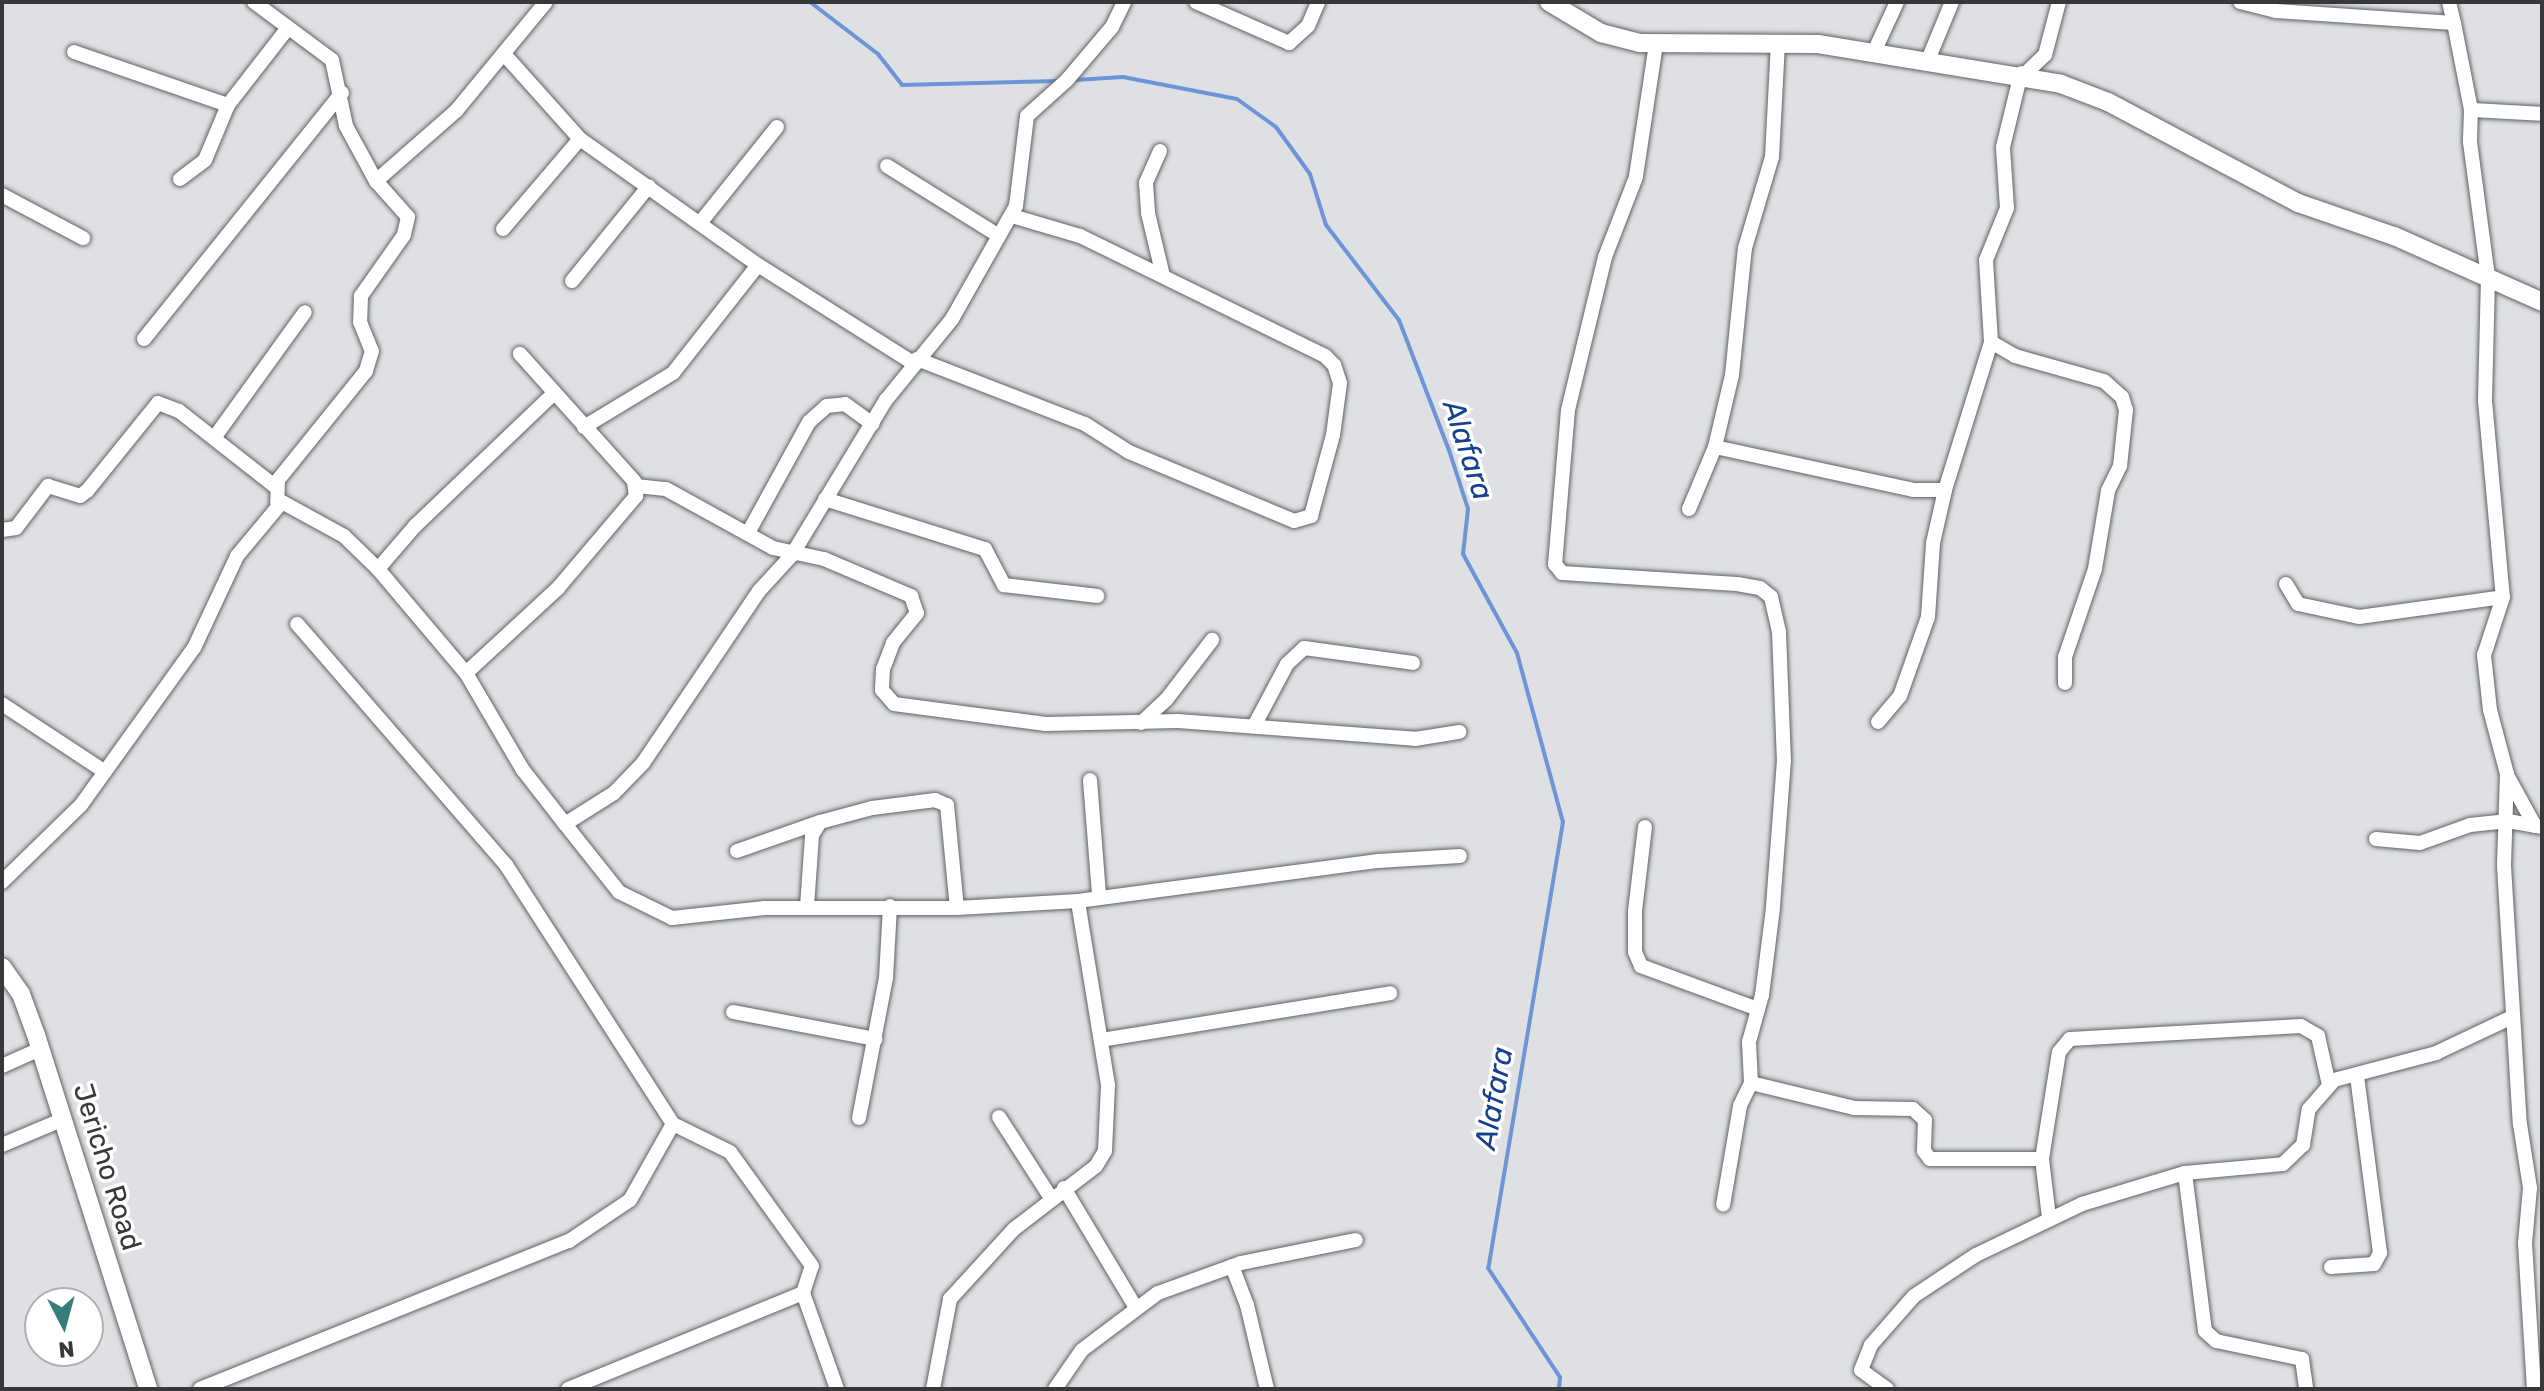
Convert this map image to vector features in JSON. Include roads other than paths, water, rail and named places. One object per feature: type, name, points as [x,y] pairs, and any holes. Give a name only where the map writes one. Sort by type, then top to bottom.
[{"type":"street","points":[[2,882],[81,805],[194,648],[237,556],[277,503],[276,487],[371,361],[358,309],[361,296],[404,235],[408,217],[376,181],[346,126],[342,93],[332,60],[254,2]]},
{"type":"street","points":[[376,181],[456,111],[546,2]]},
{"type":"street","points":[[565,824],[614,793],[643,763],[732,629],[792,555],[915,361],[952,319],[1012,216],[1027,116],[1085,59],[1112,27],[1124,2]]},
{"type":"street","points":[[1196,2],[1289,43],[1308,26],[1318,2]]},
{"type":"street","points":[[1549,2],[1619,40],[1656,44],[1778,44],[1874,52],[2023,74],[2108,102],[2298,203],[2488,277],[2542,302]]},
{"type":"street","points":[[1874,52],[1897,2]]},
{"type":"street","points":[[1928,60],[1952,2]]},
{"type":"street","points":[[1878,722],[1900,696],[1928,617],[1933,543],[1945,490],[1991,342],[1986,260],[2007,208],[2003,147],[2023,74],[2045,55],[2059,2]]},
{"type":"street","points":[[2240,2],[2276,11],[2454,23]]},
{"type":"street","points":[[2449,2],[2471,110],[2470,142],[2488,277],[2485,401],[2503,597],[2484,655],[2490,710],[2507,774],[2508,821],[2504,866],[2512,1017],[2530,1188],[2525,1243],[2534,1389]]},
{"type":"street","points":[[180,179],[205,160],[228,105],[288,28]]},
{"type":"street","points":[[1656,44],[1640,162],[1605,257],[1568,410],[1555,564],[1562,573],[1737,584],[1760,588],[1771,597],[1779,632],[1784,760],[1770,940],[1762,995],[1755,1008],[1749,1042],[1751,1083],[1740,1106],[1723,1205]]},
{"type":"street","points":[[1689,509],[1715,447],[1732,375],[1745,248],[1772,157],[1778,44]]},
{"type":"street","points":[[74,52],[228,105]]},
{"type":"street","points":[[504,54],[580,139],[758,265],[915,361],[1085,424],[1129,452],[1294,521],[1307,520],[1333,435],[1339,373],[1325,356],[1080,236],[1012,216]]},
{"type":"street","points":[[144,339],[342,93]]},
{"type":"street","points":[[2471,110],[2542,114]]},
{"type":"street","points":[[700,223],[777,127]]},
{"type":"street","points":[[503,229],[580,139]]},
{"type":"street","points":[[1160,151],[1146,183],[1148,213],[1163,276]]},
{"type":"street","points":[[887,166],[999,236]]},
{"type":"street","points":[[572,281],[649,186]]},
{"type":"street","points":[[2,195],[83,238]]},
{"type":"street","points":[[584,427],[673,373],[758,265]]},
{"type":"street","points":[[214,438],[305,312]]},
{"type":"street","points":[[1991,342],[2015,356],[2104,381],[2122,397],[2126,410],[2120,466],[2108,491],[2095,569],[2065,657],[2065,683]]},
{"type":"street","points":[[466,673],[558,588],[636,496],[636,486],[520,354]]},
{"type":"street","points":[[378,569],[415,526],[553,394]]},
{"type":"street","points":[[2,530],[16,528],[48,486],[83,495],[158,403],[179,411],[276,487]]},
{"type":"street","points":[[748,533],[809,422],[827,406],[845,404],[873,424]]},
{"type":"street","points":[[1715,447],[1914,490],[1945,490]]},
{"type":"street","points":[[636,486],[666,489],[792,555],[868,574],[904,590],[916,603],[915,619],[893,643],[883,669],[882,690],[894,704],[1046,724],[1254,726],[1415,739],[1459,732]]},
{"type":"street","points":[[825,499],[985,549],[1004,585],[1097,596]]},
{"type":"street","points":[[277,503],[288,502],[344,536],[378,569],[466,673],[523,770],[602,877],[659,916],[687,918],[807,907],[957,908],[1078,901],[1099,895],[1378,861],[1460,856]]},
{"type":"street","points":[[2286,584],[2298,604],[2359,617],[2503,597]]},
{"type":"street","points":[[297,624],[506,865],[673,1124],[730,1152],[812,1266],[803,1293],[837,1389]]},
{"type":"street","points":[[1141,723],[1166,700],[1212,640]]},
{"type":"street","points":[[1254,726],[1287,664],[1304,648],[1413,663]]},
{"type":"street","points":[[2,704],[105,772]]},
{"type":"street","points":[[2507,774],[2538,827]]},
{"type":"street","points":[[1090,780],[1099,895]]},
{"type":"street","points":[[737,851],[820,822],[872,808],[943,801],[957,908]]},
{"type":"street","points":[[2376,839],[2420,843],[2470,825],[2508,821],[2538,827]]},
{"type":"street","points":[[807,907],[812,835],[820,822]]},
{"type":"street","points":[[1645,827],[1635,911],[1635,952],[1641,966],[1755,1008]]},
{"type":"street","points":[[933,1389],[950,1299],[1014,1229],[1096,1166],[1105,1151],[1108,1085],[1078,901]]},
{"type":"street","points":[[859,1118],[886,978],[890,906]]},
{"type":"street","name":"Jericho Road","points":[[2,967],[21,994],[64,1119],[148,1389]]},
{"type":"street","points":[[1101,1040],[1390,993]]},
{"type":"street","points":[[733,1012],[875,1039]]},
{"type":"street","points":[[1887,1389],[1864,1377],[1862,1361],[1895,1312],[1976,1255],[2049,1218],[2185,1173],[2283,1164],[2303,1145],[2309,1109],[2329,1085],[2436,1053],[2512,1017]]},
{"type":"street","points":[[2049,1218],[2042,1159],[2059,1052],[2070,1039],[2301,1026],[2318,1036],[2329,1085]]},
{"type":"street","points":[[2,1066],[40,1049]]},
{"type":"street","points":[[2331,1267],[2374,1264],[2380,1253],[2357,1075]]},
{"type":"street","points":[[1751,1083],[1854,1108],[1913,1109],[1925,1120],[1924,1151],[1930,1159],[2042,1159]]},
{"type":"street","points":[[999,1117],[1051,1198]]},
{"type":"street","points":[[2,1145],[64,1119]]},
{"type":"street","points":[[200,1389],[234,1383],[569,1241],[630,1200],[673,1124]]},
{"type":"street","points":[[2185,1173],[2205,1331],[2216,1341],[2302,1359],[2306,1389]]},
{"type":"street","points":[[1064,1188],[1136,1308]]},
{"type":"street","points":[[1055,1389],[1082,1350],[1158,1293],[1232,1266],[1356,1240]]},
{"type":"street","points":[[1232,1266],[1247,1305],[1267,1389]]},
{"type":"street","points":[[568,1389],[803,1293]]},
{"type":"waterway","name":"Alafara","points":[[810,2],[878,54],[902,85],[1058,81]]},
{"type":"waterway","name":"Alafara","points":[[1075,80],[1123,77],[1237,99],[1276,127],[1310,174],[1326,225],[1399,320],[1449,450],[1468,509],[1463,554],[1517,653],[1563,822],[1488,1268],[1560,1377],[1559,1389]]}]
